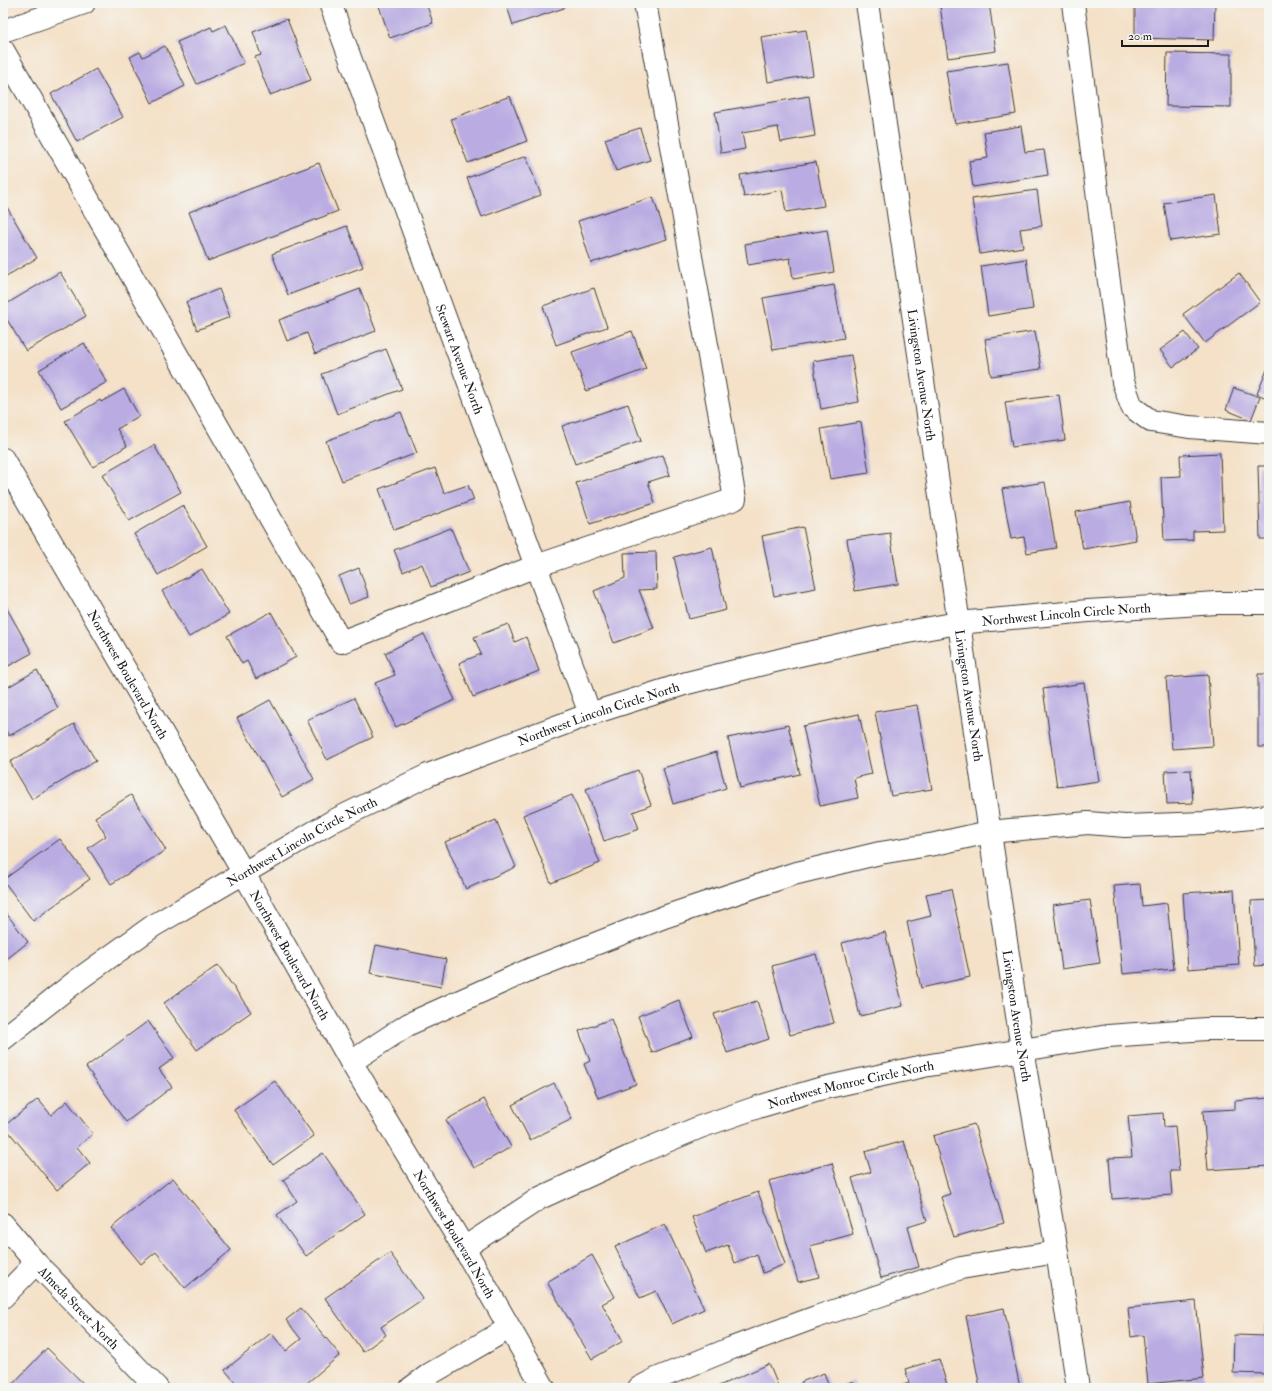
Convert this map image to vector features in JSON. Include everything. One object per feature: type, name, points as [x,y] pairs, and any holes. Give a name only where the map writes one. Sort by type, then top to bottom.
[{"type":"street","points":[[3,31],[84,3]]},
{"type":"street","name":"Stewart Avenue North","points":[[330,3],[590,714]]},
{"type":"street","points":[[3,50],[341,642],[536,566],[735,499],[645,3]]},
{"type":"street","name":"Livingston Avenue North","points":[[867,3],[1022,1049],[1057,1252],[1078,1388]]},
{"type":"street","points":[[1073,3],[1123,382],[1132,407],[1151,421],[1189,427],[1269,433]]},
{"type":"street","name":"Northwest Boulevard North","points":[[3,459],[243,872],[351,1062],[464,1248],[544,1388]]},
{"type":"street","name":"Northwest Lincoln Circle North","points":[[3,1040],[79,979],[153,926],[243,872],[333,821],[428,775],[590,714],[687,683],[791,657],[880,637],[958,623],[1096,611],[1217,603],[1269,603]]},
{"type":"street","points":[[351,1062],[409,1024],[531,969],[664,917],[793,874],[880,853],[935,844],[989,832],[1088,823],[1125,826],[1204,823],[1269,816]]},
{"type":"street","name":"Northwest Monroe Circle North","points":[[464,1248],[540,1198],[629,1157],[700,1128],[758,1107],[819,1089],[924,1066],[1108,1036],[1206,1029],[1269,1029]]},
{"type":"street","name":"Almeda Street North","points":[[3,1224],[36,1263],[157,1388]]},
{"type":"street","points":[[639,1388],[656,1379],[732,1348],[816,1317],[947,1272],[961,1268],[1057,1252]]},
{"type":"street","points":[[3,1297],[36,1263]]},
{"type":"street","points":[[411,1388],[430,1374],[509,1328]]},
{"type":"building","points":[[378,3],[426,3],[433,23],[390,38]]},
{"type":"building","points":[[506,3],[562,3],[564,8],[513,25]]},
{"type":"building","points":[[961,3],[989,3],[996,51],[948,58],[940,6]]},
{"type":"building","points":[[1135,3],[1215,3],[1214,40],[1135,38]]},
{"type":"building","points":[[287,19],[311,80],[270,95],[255,57],[261,55],[253,32]]},
{"type":"building","points":[[226,25],[244,63],[197,84],[177,42],[211,27],[213,31]]},
{"type":"building","points":[[806,30],[813,75],[768,82],[761,37]]},
{"type":"building","points":[[165,46],[185,86],[152,103],[130,57],[140,52],[143,57]]},
{"type":"building","points":[[1167,53],[1231,54],[1231,107],[1166,106]]},
{"type":"building","points":[[1008,62],[1016,114],[955,124],[946,71]]},
{"type":"building","points":[[96,69],[123,117],[77,142],[51,94]]},
{"type":"building","points":[[510,96],[527,141],[468,163],[451,119]]},
{"type":"building","points":[[809,96],[815,136],[781,142],[778,127],[742,133],[745,149],[721,153],[715,112]]},
{"type":"building","points":[[1021,126],[1025,152],[1044,150],[1048,175],[973,187],[969,161],[988,158],[984,132]]},
{"type":"building","points":[[640,128],[650,160],[616,171],[605,139]]},
{"type":"building","points":[[526,156],[541,195],[482,217],[467,178]]},
{"type":"building","points":[[816,162],[824,206],[786,212],[782,190],[744,197],[740,175]]},
{"type":"building","points":[[319,163],[338,211],[208,261],[189,212]]},
{"type":"building","points":[[1037,190],[1042,226],[1020,229],[1023,247],[980,254],[972,199]]},
{"type":"building","points":[[1216,195],[1221,234],[1170,241],[1164,203]]},
{"type":"building","points":[[653,197],[667,239],[591,263],[578,221]]},
{"type":"building","points":[[5,204],[37,258],[3,278],[3,205]]},
{"type":"building","points":[[347,226],[363,267],[288,295],[272,254]]},
{"type":"building","points":[[827,230],[834,272],[793,279],[790,258],[748,265],[745,244]]},
{"type":"building","points":[[1026,259],[1033,309],[988,316],[981,266]]},
{"type":"building","points":[[60,272],[86,316],[26,351],[3,313],[3,306]]},
{"type":"building","points":[[1239,273],[1260,302],[1205,343],[1183,314]]},
{"type":"building","points":[[834,285],[844,338],[773,350],[763,298]]},
{"type":"building","points":[[594,288],[607,327],[556,345],[543,306]]},
{"type":"building","points":[[219,289],[230,317],[197,330],[186,302]]},
{"type":"building","points":[[360,289],[376,331],[315,354],[307,333],[287,341],[279,320]]},
{"type":"building","points":[[632,331],[646,369],[586,391],[572,352]]},
{"type":"building","points":[[1035,331],[1041,369],[991,376],[985,339]]},
{"type":"building","points":[[1185,332],[1198,349],[1173,367],[1160,350]]},
{"type":"building","points":[[84,343],[107,382],[61,408],[39,370]]},
{"type":"building","points":[[386,349],[402,389],[337,414],[322,374]]},
{"type":"building","points":[[851,355],[859,402],[821,409],[813,361]]},
{"type":"building","points":[[1269,365],[1269,399],[1257,394]]},
{"type":"building","points":[[1234,388],[1260,397],[1251,420],[1226,410]]},
{"type":"building","points":[[124,389],[139,416],[117,429],[127,446],[93,467],[65,421],[100,400],[101,402]]},
{"type":"building","points":[[1059,395],[1065,440],[1012,447],[1005,402]]},
{"type":"building","points":[[628,404],[641,441],[575,464],[562,426]]},
{"type":"building","points":[[401,412],[417,453],[342,481],[326,441]]},
{"type":"building","points":[[861,422],[869,473],[830,479],[821,429]]},
{"type":"building","points":[[154,445],[181,492],[129,521],[102,475]]},
{"type":"building","points":[[1220,453],[1223,530],[1193,531],[1193,540],[1164,541],[1161,477],[1181,476],[1180,455]]},
{"type":"building","points":[[663,455],[670,475],[648,482],[655,503],[590,524],[576,483]]},
{"type":"building","points":[[1258,466],[1269,466],[1269,539],[1260,539]]},
{"type":"building","points":[[435,468],[444,493],[468,485],[474,500],[394,530],[379,489]]},
{"type":"building","points":[[1045,482],[1056,548],[1027,553],[1024,537],[1011,539],[1002,489]]},
{"type":"building","points":[[1130,502],[1136,540],[1083,549],[1076,512]]},
{"type":"building","points":[[183,505],[207,546],[158,575],[134,534]]},
{"type":"building","points":[[803,527],[816,588],[774,596],[762,536]]},
{"type":"building","points":[[451,528],[469,572],[431,587],[422,564],[403,572],[394,550]]},
{"type":"building","points":[[890,533],[898,584],[855,591],[847,539]]},
{"type":"building","points":[[712,547],[726,610],[689,619],[674,557]]},
{"type":"building","points":[[656,552],[657,589],[639,590],[654,628],[614,643],[594,591],[625,578],[624,553]]},
{"type":"building","points":[[359,568],[369,597],[349,604],[339,576]]},
{"type":"building","points":[[202,569],[229,614],[189,637],[162,591]]},
{"type":"building","points":[[6,607],[32,653],[3,669],[3,609]]},
{"type":"building","points":[[271,612],[296,657],[256,679],[247,661],[242,664],[227,636]]},
{"type":"building","points":[[508,624],[515,642],[526,637],[539,671],[473,697],[459,663],[481,654],[474,637]]},
{"type":"building","points":[[424,634],[455,700],[396,727],[375,683],[395,675],[385,653]]},
{"type":"building","points":[[37,670],[58,708],[9,736],[3,725],[3,690]]},
{"type":"building","points":[[1258,674],[1269,674],[1269,747],[1258,747]]},
{"type":"building","points":[[1208,675],[1213,746],[1172,749],[1166,678]]},
{"type":"building","points":[[1084,683],[1099,781],[1057,787],[1043,689]]},
{"type":"building","points":[[354,698],[373,737],[327,760],[307,720]]},
{"type":"building","points":[[270,700],[314,779],[282,797],[237,718]]},
{"type":"building","points":[[917,705],[932,789],[891,796],[875,712]]},
{"type":"building","points":[[859,714],[872,774],[854,778],[858,798],[820,806],[803,726]]},
{"type":"building","points":[[74,724],[96,761],[32,799],[10,762]]},
{"type":"building","points":[[788,725],[800,774],[740,788],[728,738]]},
{"type":"building","points":[[716,752],[726,788],[673,804],[663,768]]},
{"type":"building","points":[[638,770],[651,805],[633,812],[639,829],[604,841],[586,789]]},
{"type":"building","points":[[1191,770],[1193,803],[1167,804],[1165,771]]},
{"type":"building","points":[[131,795],[166,850],[111,884],[88,848],[106,836],[95,817]]},
{"type":"building","points":[[572,795],[600,863],[551,883],[523,815]]},
{"type":"building","points":[[496,820],[516,867],[466,889],[445,842]]},
{"type":"building","points":[[60,839],[90,879],[33,921],[3,880]]},
{"type":"building","points":[[1140,884],[1142,906],[1167,903],[1174,969],[1123,974],[1114,886]]},
{"type":"building","points":[[951,889],[970,977],[921,988],[907,922],[931,916],[926,894]]},
{"type":"building","points":[[1234,890],[1239,965],[1188,969],[1183,893]]},
{"type":"building","points":[[1090,900],[1100,963],[1062,969],[1053,905]]},
{"type":"building","points":[[1269,900],[1269,965],[1255,966],[1251,901]]},
{"type":"building","points":[[3,909],[28,942],[3,962]]},
{"type":"building","points":[[885,932],[903,1006],[860,1016],[842,943]]},
{"type":"building","points":[[376,945],[446,959],[441,987],[370,973]]},
{"type":"building","points":[[816,954],[834,1023],[790,1035],[772,966]]},
{"type":"building","points":[[218,965],[251,1012],[197,1050],[164,1003]]},
{"type":"building","points":[[679,1000],[693,1037],[652,1053],[638,1016]]},
{"type":"building","points":[[757,1001],[769,1039],[727,1053],[714,1014]]},
{"type":"building","points":[[611,1019],[636,1084],[598,1098],[584,1064],[590,1061],[579,1031]]},
{"type":"building","points":[[148,1021],[174,1058],[159,1069],[172,1087],[126,1122],[86,1067]]},
{"type":"building","points":[[275,1081],[314,1136],[273,1165],[234,1110]]},
{"type":"building","points":[[554,1083],[572,1119],[530,1140],[512,1105]]},
{"type":"building","points":[[1269,1098],[1269,1166],[1208,1170],[1203,1111],[1235,1109],[1235,1101]]},
{"type":"building","points":[[38,1099],[51,1115],[67,1101],[93,1134],[77,1147],[90,1163],[57,1190],[4,1126]]},
{"type":"building","points":[[484,1099],[511,1147],[474,1168],[446,1120]]},
{"type":"building","points":[[1163,1113],[1164,1127],[1175,1126],[1179,1171],[1170,1171],[1172,1195],[1112,1199],[1109,1158],[1132,1157],[1128,1116]]},
{"type":"building","points":[[974,1124],[1004,1223],[954,1237],[941,1197],[950,1194],[933,1136]]},
{"type":"building","points":[[904,1141],[927,1221],[908,1227],[919,1267],[881,1278],[852,1178],[871,1172],[865,1152]]},
{"type":"building","points":[[323,1153],[365,1214],[306,1256],[277,1215],[297,1201],[283,1180]]},
{"type":"building","points":[[832,1163],[853,1234],[810,1246],[819,1277],[798,1282],[769,1181]]},
{"type":"building","points":[[173,1178],[231,1250],[185,1288],[156,1252],[141,1264],[111,1228]]},
{"type":"building","points":[[758,1192],[785,1264],[763,1273],[757,1254],[735,1263],[728,1245],[706,1253],[692,1217]]},
{"type":"building","points":[[665,1224],[704,1309],[672,1324],[656,1291],[640,1298],[615,1247]]},
{"type":"building","points":[[390,1253],[423,1299],[381,1327],[386,1335],[363,1352],[325,1298]]},
{"type":"building","points":[[592,1255],[615,1297],[602,1304],[623,1341],[592,1359],[547,1282]]},
{"type":"building","points":[[1196,1301],[1204,1378],[1148,1384],[1143,1335],[1131,1337],[1128,1308]]},
{"type":"building","points":[[301,1308],[340,1355],[301,1388],[240,1388],[225,1370],[271,1333],[286,1351],[301,1339],[286,1320]]},
{"type":"building","points":[[1004,1308],[1020,1388],[980,1388],[966,1316]]},
{"type":"building","points":[[1265,1325],[1269,1326],[1269,1374],[1233,1373],[1234,1335],[1265,1336]]},
{"type":"building","points":[[47,1348],[85,1385],[83,1388],[9,1388]]},
{"type":"building","points":[[939,1359],[948,1388],[894,1388],[909,1383],[905,1369]]},
{"type":"building","points":[[769,1364],[779,1388],[714,1388]]},
{"type":"building","points":[[824,1373],[830,1388],[803,1388],[801,1382]]},
{"type":"building","points":[[853,1381],[856,1388],[834,1388]]}]
